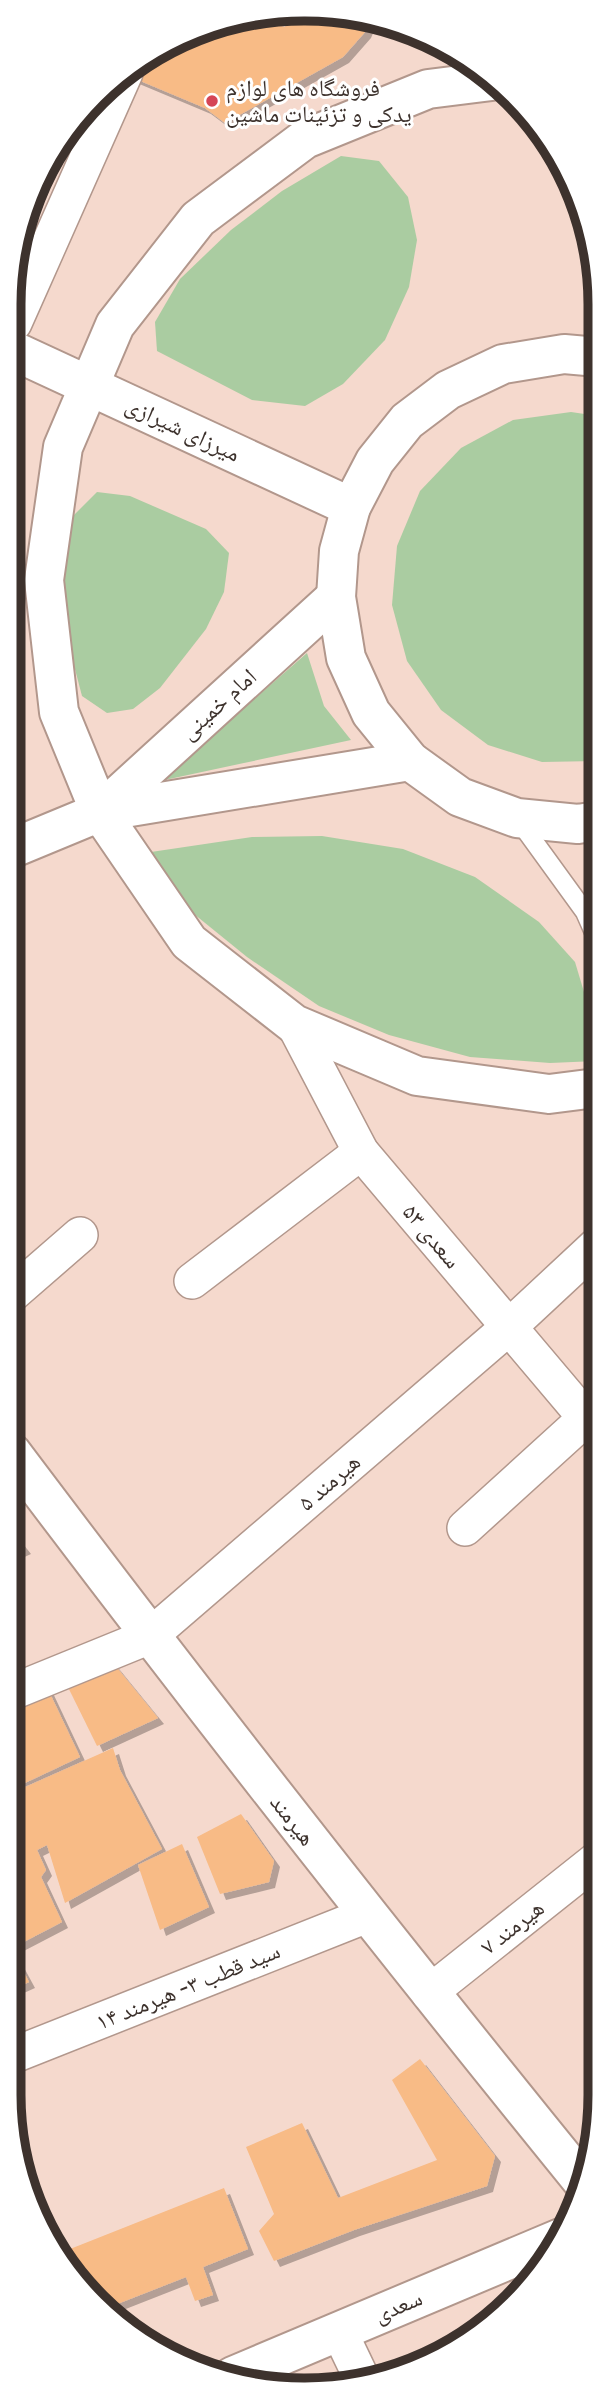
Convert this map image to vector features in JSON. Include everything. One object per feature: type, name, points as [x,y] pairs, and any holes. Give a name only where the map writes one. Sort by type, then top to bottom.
[{"type":"main road","points":[[480,82],[428,89],[305,139],[198,219],[115,324],[63,447],[44,580],[60,712],[100,812],[189,942],[294,1024],[417,1076],[549,1094],[588,1089]]},
{"type":"main road","name":"میرزای شیرازی","points":[[21,354],[351,507]]},
{"type":"main road","points":[[588,356],[564,354],[503,364],[448,390],[407,421],[375,461],[351,507],[340,551],[336,597],[346,658],[371,713],[410,761],[460,797],[517,818],[578,824],[588,822]]},
{"type":"main road","name":"امام خمینی","points":[[100,812],[336,597]]},
{"type":"main road","name":"امام خمینی","points":[[21,845],[100,812],[410,761]]},
{"type":"main road","name":"هیرمند","points":[[21,1465],[367,1915],[576,2174]]},
{"type":"main road","name":"سعدی","points":[[244,2372],[545,2245]]},
{"type":"street","points":[[21,307],[116,93]]},
{"type":"street","name":"سعدی ۵۳","points":[[294,1024],[361,1152],[588,1420]]},
{"type":"street","points":[[192,1281],[361,1152]]},
{"type":"street","points":[[21,1286],[80,1235]]},
{"type":"street","name":"هیرمند ۵","points":[[21,1689],[150,1636],[509,1327],[588,1253]]},
{"type":"street","points":[[465,1528],[588,1426]]},
{"type":"street","name":"هیرمند ۷","points":[[429,1993],[588,1867]]},
{"type":"street","name":"سید قطب ۳- هیرمند ۱۴","points":[[21,2052],[367,1915]]},
{"type":"street","points":[[340,2331],[359,2373]]},
{"type":"lane","points":[[517,818],[588,920]]},
{"type":"green space","points":[[341,156],[379,161],[408,197],[417,240],[409,287],[385,340],[343,384],[305,406],[252,400],[157,351],[155,322],[180,279],[231,230],[282,191]]},
{"type":"green space","points":[[571,412],[588,415],[588,761],[542,762],[488,745],[441,710],[407,661],[392,605],[397,546],[420,491],[461,448],[513,420]]},
{"type":"green space","points":[[97,492],[130,496],[206,529],[229,553],[224,592],[206,629],[160,688],[133,709],[107,713],[82,696],[70,650],[64,576],[72,517]]},
{"type":"green space","points":[[307,653],[324,706],[351,740],[160,781]]},
{"type":"green space","points":[[322,836],[403,849],[475,877],[539,922],[575,962],[588,1005],[588,1061],[550,1063],[470,1057],[389,1035],[319,1006],[247,957],[194,914],[151,852],[252,837]]},
{"type":"building","points":[[304,21],[342,23],[367,28],[343,57],[225,123],[205,108],[134,78],[179,50],[213,36],[249,26],[272,23],[285,27],[287,22]]},
{"type":"building","points":[[109,1658],[158,1718],[97,1746],[63,1677]]},
{"type":"building","points":[[45,1683],[80,1757],[21,1785],[21,1693]]},
{"type":"building","points":[[113,1748],[120,1770],[162,1849],[65,1903],[47,1845],[37,1850],[46,1870],[41,1877],[62,1922],[21,1943],[22,1833],[21,1789]]},
{"type":"building","points":[[241,1814],[274,1861],[269,1882],[220,1894],[197,1837]]},
{"type":"building","points":[[182,1844],[209,1907],[160,1930],[138,1865]]},
{"type":"building","points":[[21,1967],[29,1982],[21,1986]]},
{"type":"building","points":[[420,2059],[495,2156],[487,2186],[354,2230],[274,2261],[259,2231],[274,2214],[246,2147],[302,2123],[338,2198],[437,2160],[392,2080]]},
{"type":"building","points":[[224,2188],[248,2249],[203,2267],[213,2295],[195,2301],[186,2277],[115,2305],[91,2281],[68,2250]]},
{"type":"place","name":"فروشگاه های لوازم یدکی و تزئینات ماشین","points":[[212,101]]}]
